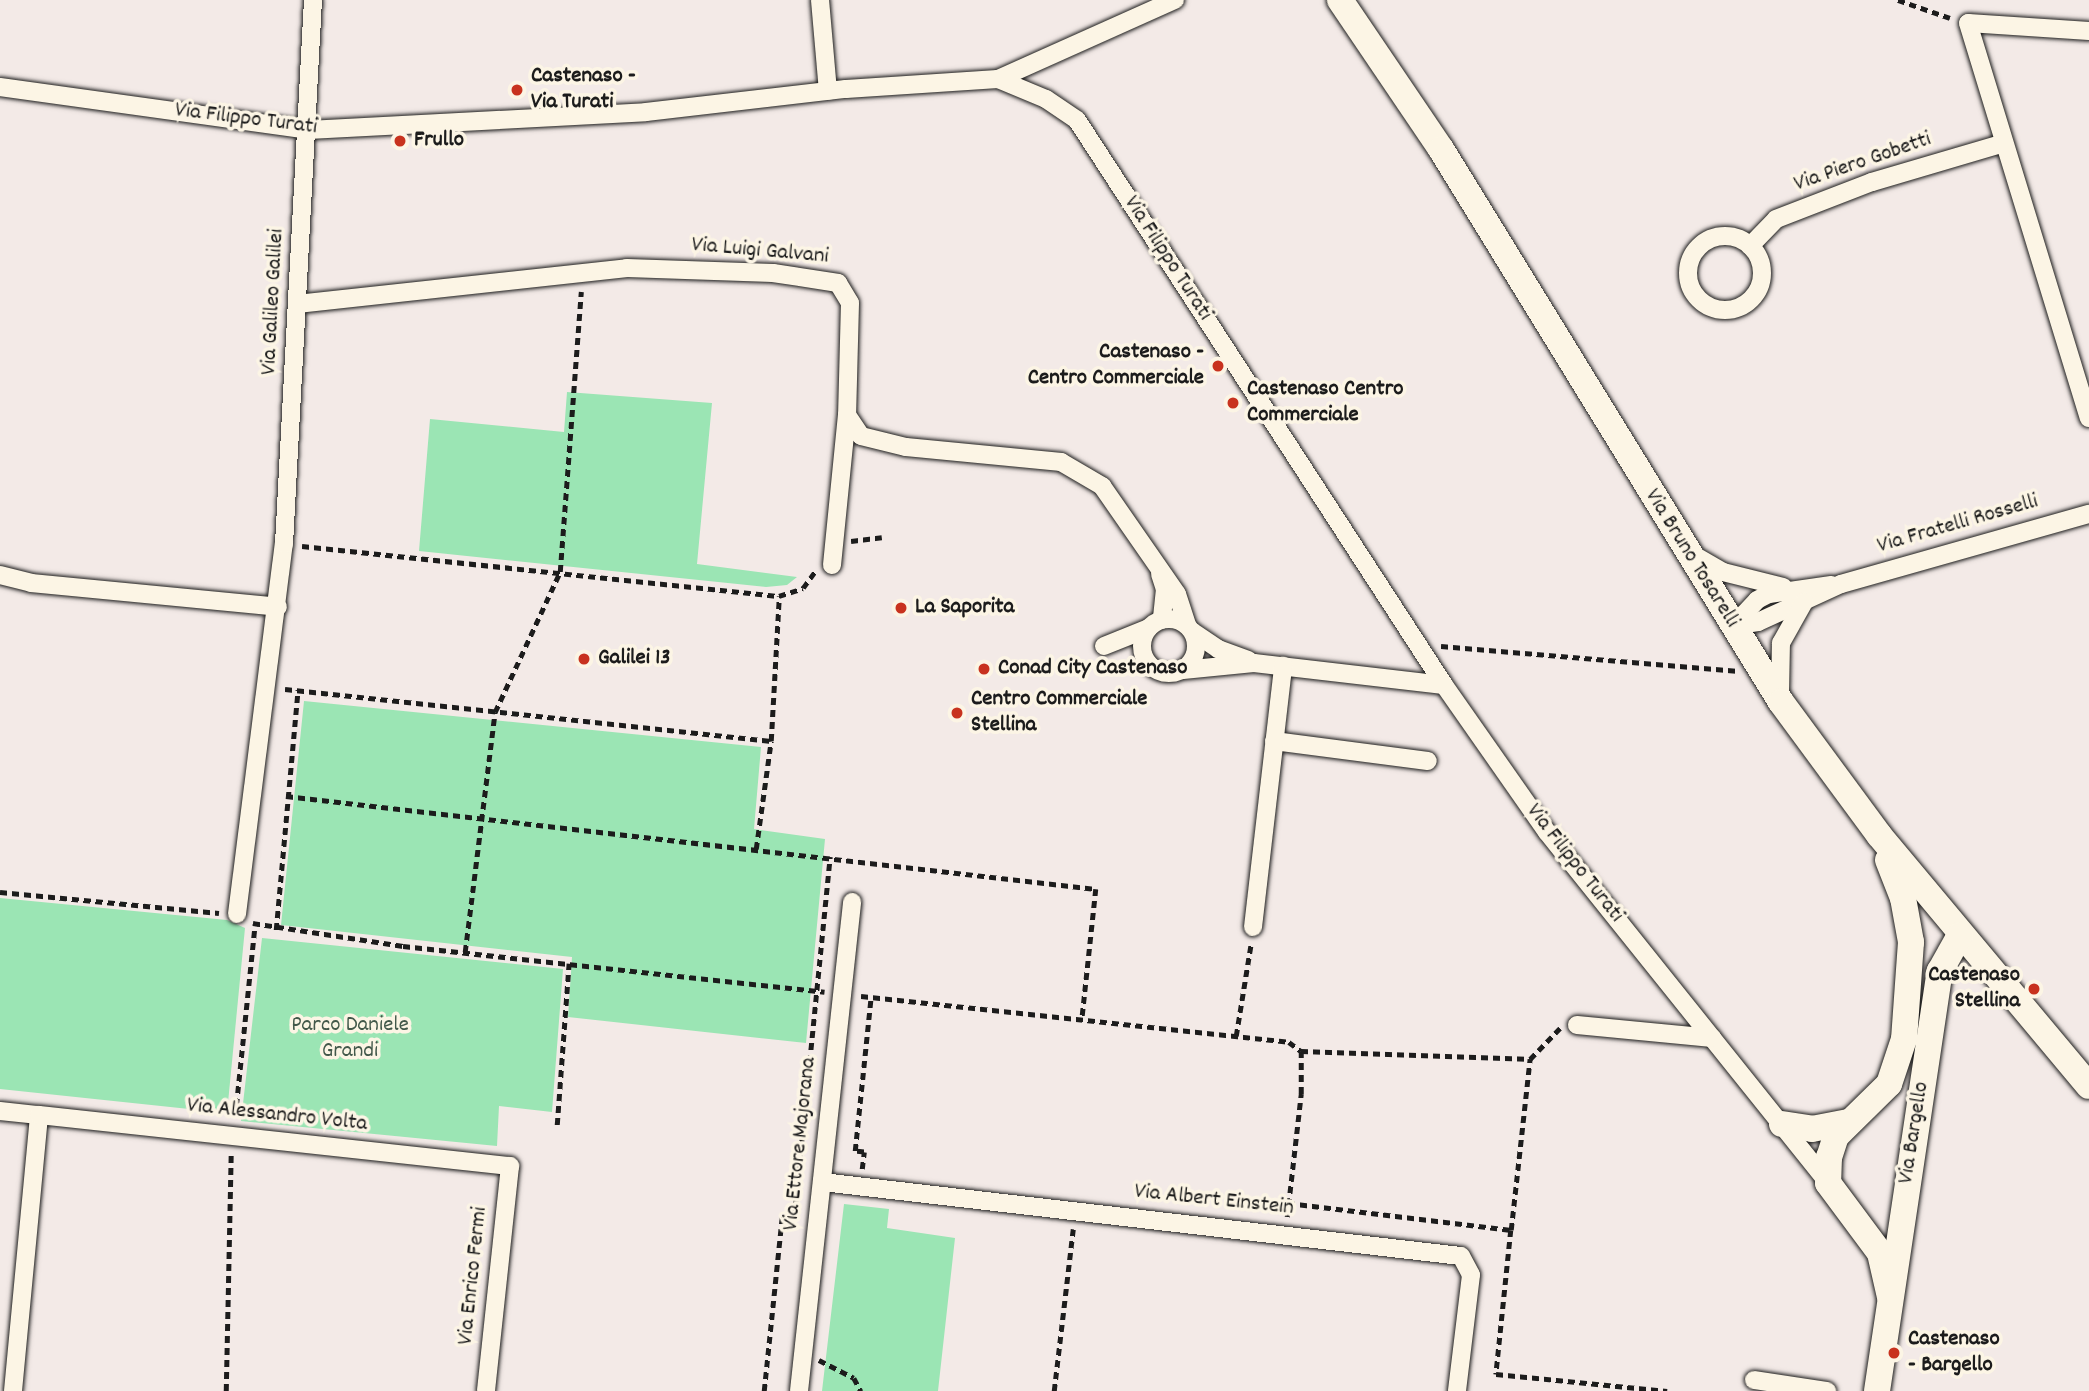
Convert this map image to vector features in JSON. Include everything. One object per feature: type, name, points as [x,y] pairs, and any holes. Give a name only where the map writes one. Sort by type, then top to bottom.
[{"type":"street","name":"Via Galileo Galilei","points":[[237,914],[284,544],[313,0]]},
{"type":"street","points":[[820,0],[828,91]]},
{"type":"street","name":"Via Filippo Turati","points":[[998,79],[1175,0]]},
{"type":"street","name":"Via Bruno Tosarelli","points":[[1340,0],[1441,149],[1683,548],[1781,702],[1879,835],[2089,1086]]},
{"type":"street","points":[[2089,31],[1968,23],[2001,144],[2089,418]]},
{"type":"street","name":"Via Filippo Turati","points":[[0,87],[308,130],[646,112],[828,91],[998,79],[1019,85],[1077,120],[1444,685],[1547,832],[1782,1124],[1880,1253],[1890,1297]]},
{"type":"street","name":"Via Piero Gobetti","points":[[1750,246],[1776,219],[1872,182],[2001,144]]},
{"type":"street","points":[[1717,237],[1741,239],[1750,246],[1762,268],[1762,281],[1749,302],[1726,311],[1703,304],[1689,284],[1687,272],[1696,249],[1717,237]]},
{"type":"street","name":"Via Luigi Galvani","points":[[297,304],[627,268],[715,270],[838,284],[850,303],[847,415]]},
{"type":"street","points":[[832,556],[847,415]]},
{"type":"street","points":[[847,415],[861,436],[906,447],[1062,462],[1102,486],[1177,594],[1190,629],[1195,658],[1183,670]]},
{"type":"street","name":"Via Fratelli Rosselli","points":[[1733,626],[1758,622],[1799,595],[2089,514]]},
{"type":"street","name":"Via Fratelli Rosselli","points":[[1683,548],[1723,572],[1799,595]]},
{"type":"street","points":[[1149,664],[1142,650],[1156,624],[1165,589],[1158,568]]},
{"type":"street","points":[[0,575],[31,583],[278,607]]},
{"type":"street","points":[[1781,702],[1778,657],[1799,595]]},
{"type":"street","points":[[1254,663],[1218,649],[1190,629],[1156,624],[1104,646],[1165,673],[1254,663],[1444,685]]},
{"type":"street","points":[[1253,927],[1283,666]]},
{"type":"street","points":[[1274,741],[1428,761]]},
{"type":"street","name":"Via Bargello","points":[[1828,1183],[1832,1146],[1848,1122],[1875,1100],[1899,1061],[1912,959],[1903,898],[1879,835]]},
{"type":"street","name":"Via Ettore Majorana","points":[[799,1391],[852,902]]},
{"type":"street","points":[[1912,959],[1940,939],[1960,935]]},
{"type":"street","name":"Via Bargello","points":[[1877,1391],[1940,971],[1960,935]]},
{"type":"street","points":[[1577,1025],[1712,1038]]},
{"type":"street","name":"Via Alessandro Volta","points":[[0,1111],[510,1166]]},
{"type":"street","points":[[13,1391],[39,1115]]},
{"type":"street","name":"Via Bargello","points":[[1782,1124],[1812,1129],[1848,1122]]},
{"type":"street","name":"Via Enrico Fermi","points":[[486,1391],[510,1166]]},
{"type":"street","name":"Via Albert Einstein","points":[[822,1182],[1461,1256],[1471,1275],[1457,1391]]},
{"type":"street","points":[[1754,1380],[1827,1391]]},
{"type":"path","points":[[1898,0],[1968,23]]},
{"type":"path","points":[[465,953],[495,712],[560,572],[576,407],[582,274]]},
{"type":"path","points":[[284,544],[779,596],[803,588],[832,556],[863,537],[882,537]]},
{"type":"path","points":[[756,849],[771,741],[779,596]]},
{"type":"path","points":[[1417,644],[1761,671]]},
{"type":"path","points":[[267,688],[771,741]]},
{"type":"path","points":[[276,930],[286,796],[298,690]]},
{"type":"path","points":[[286,796],[1096,889],[1082,1019]]},
{"type":"path","points":[[794,1217],[830,857]]},
{"type":"path","points":[[0,892],[237,914],[276,930],[465,953],[1289,1042],[1301,1051],[1530,1059]]},
{"type":"path","points":[[1236,1036],[1253,927]]},
{"type":"path","points":[[557,1125],[569,963]]},
{"type":"path","points":[[859,1186],[864,1152],[855,1151],[871,996]]},
{"type":"path","points":[[1577,1025],[1567,1024],[1551,1034],[1530,1059],[1496,1374],[1667,1391]]},
{"type":"path","points":[[1285,1234],[1301,1094],[1301,1051]]},
{"type":"path","points":[[1288,1203],[1511,1230]]},
{"type":"path","points":[[1054,1391],[1075,1210]]},
{"type":"path","points":[[764,1391],[782,1217],[817,1221]]},
{"type":"path","points":[[803,1358],[825,1360],[854,1378],[861,1391]]},
{"type":"green space","points":[[567,392],[712,403],[697,564],[797,577],[787,585],[766,587],[419,551],[430,419],[564,432]]},
{"type":"green space","points":[[304,701],[761,747],[754,829],[825,839],[806,1043],[568,1017],[572,957],[281,925]]},
{"type":"green space","points":[[0,898],[227,920],[245,928],[227,1113],[0,1089]]},
{"type":"green space","name":"Parco Daniele Grandi","points":[[262,938],[563,969],[552,1112],[499,1106],[497,1146],[241,1121]]},
{"type":"green space","points":[[844,1204],[889,1209],[887,1228],[955,1238],[938,1391],[822,1391]]},
{"type":"place","name":"Castenaso - Via Turati","points":[[517,90]]},
{"type":"place","name":"Frullo","points":[[400,141]]},
{"type":"place","name":"Castenaso - Centro Commerciale","points":[[1218,366]]},
{"type":"place","name":"Castenaso Centro Commerciale","points":[[1233,403]]},
{"type":"place","name":"La Saporita","points":[[901,608]]},
{"type":"place","name":"Galilei 13","points":[[584,659]]},
{"type":"place","name":"Conad City Castenaso","points":[[984,669]]},
{"type":"place","name":"Centro Commerciale Stellina","points":[[957,713]]},
{"type":"place","name":"Castenaso Stellina","points":[[2034,989]]},
{"type":"place","name":"Castenaso - Bargello","points":[[1894,1353]]}]
